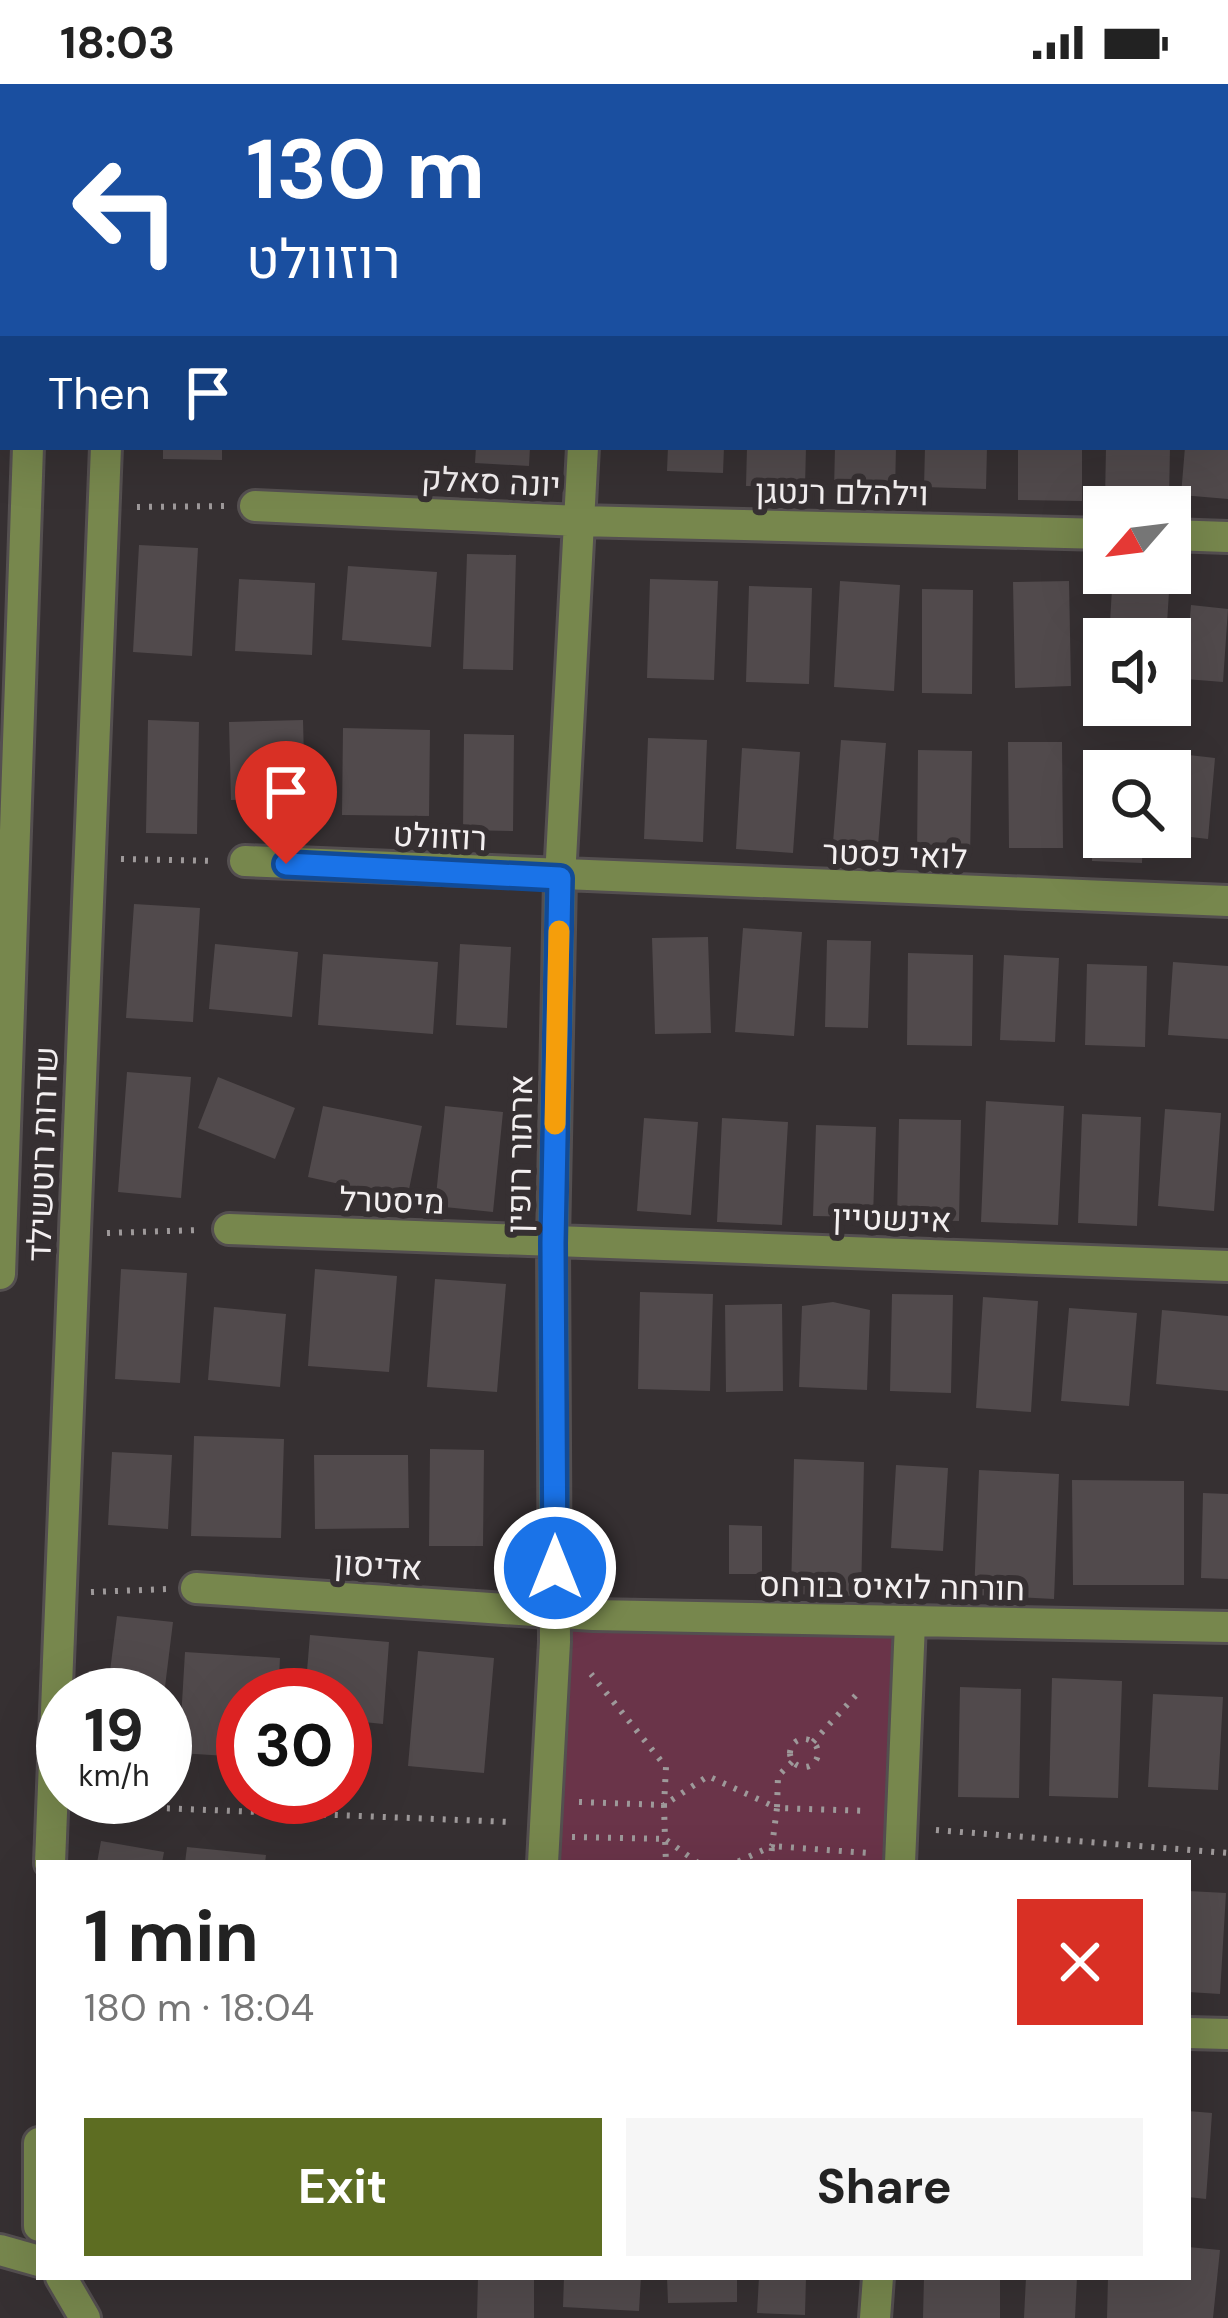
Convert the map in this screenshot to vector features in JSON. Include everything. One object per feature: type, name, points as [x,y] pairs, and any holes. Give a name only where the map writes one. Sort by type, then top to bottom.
[{"type":"street","name":"שדרות רוטשילד","points":[[0,1274],[28,450]]},
{"type":"street","name":"שדרות רוטשילד","points":[[50,1860],[106,450]]},
{"type":"street","name":"ארתור רופין","points":[[543,1860],[555,1612],[553,1243],[560,878],[583,450]]},
{"type":"street","name":"יונה סאלק","points":[[255,506],[579,521]]},
{"type":"street","name":"וילהלם רנטגן","points":[[579,521],[1083,533]]},
{"type":"street","points":[[1191,536],[1228,537]]},
{"type":"street","name":"רוזוולט","points":[[245,861],[560,878]]},
{"type":"street","name":"לואי פסטר","points":[[560,878],[1228,901]]},
{"type":"street","name":"מיסטרל","points":[[229,1229],[553,1243]]},
{"type":"street","name":"אינשטיין","points":[[553,1243],[1228,1266]]},
{"type":"street","name":"אדיסון","points":[[196,1588],[555,1612]]},
{"type":"street","name":"חורחה לואיס בורחס","points":[[555,1612],[1228,1628]]},
{"type":"street","points":[[900,1860],[910,1623]]},
{"type":"street","points":[[1191,2032],[1228,2034]]},
{"type":"street","points":[[0,2250],[36,2260]]},
{"type":"street","points":[[63,2280],[86,2318]]},
{"type":"street","points":[[875,2318],[878,2280]]},
{"type":"path","points":[[127,507],[255,506]]},
{"type":"path","points":[[117,859],[245,861]]},
{"type":"path","points":[[103,1233],[229,1229]]},
{"type":"path","points":[[88,1592],[196,1588]]},
{"type":"path","points":[[591,1674],[666,1767],[666,1860]]},
{"type":"path","points":[[813,1742],[858,1693]]},
{"type":"path","points":[[771,1860],[778,1776],[792,1762],[793,1744],[802,1739],[813,1742]]},
{"type":"path","points":[[792,1762],[802,1767],[813,1764],[818,1753],[813,1742]]},
{"type":"path","points":[[565,1802],[664,1804],[708,1776],[777,1808],[869,1811]]},
{"type":"path","points":[[192,1809],[511,1822]]},
{"type":"path","points":[[936,1830],[1228,1853]]},
{"type":"path","points":[[562,1837],[665,1839],[694,1860]]},
{"type":"path","points":[[742,1860],[772,1846],[868,1853]]},
{"type":"shaded area","points":[[555,1612],[910,1623],[900,1860],[543,1860]]},
{"type":"building","points":[[163,450],[222,450],[222,460],[163,459]]},
{"type":"building","points":[[476,450],[530,450],[529,466],[475,463]]},
{"type":"building","points":[[668,450],[724,450],[723,473],[667,471]]},
{"type":"building","points":[[747,450],[806,450],[805,487],[746,486]]},
{"type":"building","points":[[835,450],[896,450],[895,492],[834,490]]},
{"type":"building","points":[[925,450],[987,450],[986,489],[924,487]]},
{"type":"building","points":[[1018,450],[1082,450],[1082,501],[1018,500]]},
{"type":"building","points":[[1106,450],[1170,450],[1169,486],[1105,486]]},
{"type":"building","points":[[1185,450],[1228,450],[1228,499],[1191,496],[1191,486],[1182,486]]},
{"type":"building","points":[[139,545],[198,548],[192,656],[133,652]]},
{"type":"building","points":[[467,554],[516,555],[513,670],[463,669]]},
{"type":"building","points":[[348,566],[437,572],[431,647],[342,640]]},
{"type":"building","points":[[239,579],[315,583],[312,655],[235,651]]},
{"type":"building","points":[[650,579],[718,581],[714,680],[647,678]]},
{"type":"building","points":[[840,581],[900,585],[894,691],[834,687]]},
{"type":"building","points":[[1069,581],[1071,686],[1015,688],[1013,582]]},
{"type":"building","points":[[749,586],[812,588],[809,684],[746,682]]},
{"type":"building","points":[[922,589],[973,590],[972,694],[922,693]]},
{"type":"building","points":[[1112,594],[1169,594],[1167,618],[1110,618]]},
{"type":"building","points":[[1191,605],[1228,609],[1223,682],[1191,679]]},
{"type":"building","points":[[148,720],[199,722],[197,834],[146,833]]},
{"type":"building","points":[[303,720],[305,798],[231,800],[229,722]]},
{"type":"building","points":[[343,728],[430,730],[429,816],[342,815]]},
{"type":"building","points":[[464,734],[514,735],[513,831],[463,830]]},
{"type":"building","points":[[648,738],[707,740],[703,842],[644,839]]},
{"type":"building","points":[[841,740],[886,743],[878,846],[833,843]]},
{"type":"building","points":[[1008,742],[1062,742],[1063,848],[1009,848]]},
{"type":"building","points":[[742,748],[800,752],[793,853],[736,849]]},
{"type":"building","points":[[918,750],[972,751],[970,859],[917,858]]},
{"type":"building","points":[[1191,755],[1215,758],[1208,839],[1191,837]]},
{"type":"building","points":[[1092,858],[1142,858],[1142,863]]},
{"type":"building","points":[[134,904],[200,908],[193,1022],[126,1018]]},
{"type":"building","points":[[743,928],[802,932],[794,1036],[735,1032]]},
{"type":"building","points":[[708,937],[711,1033],[655,1034],[652,938]]},
{"type":"building","points":[[827,940],[871,941],[868,1028],[825,1027]]},
{"type":"building","points":[[215,944],[298,952],[292,1017],[209,1009]]},
{"type":"building","points":[[460,944],[511,947],[507,1028],[456,1025]]},
{"type":"building","points":[[908,953],[973,955],[972,1046],[907,1045]]},
{"type":"building","points":[[323,954],[438,962],[433,1034],[318,1025]]},
{"type":"building","points":[[1004,955],[1059,958],[1055,1042],[1000,1040]]},
{"type":"building","points":[[1173,962],[1228,966],[1228,1039],[1168,1035]]},
{"type":"building","points":[[1087,964],[1147,966],[1145,1047],[1085,1045]]},
{"type":"building","points":[[127,1072],[191,1077],[181,1198],[118,1192]]},
{"type":"building","points":[[218,1077],[295,1108],[275,1159],[198,1128]]},
{"type":"building","points":[[986,1101],[1064,1106],[1058,1225],[981,1222]]},
{"type":"building","points":[[323,1106],[422,1126],[407,1199],[308,1177]]},
{"type":"building","points":[[445,1106],[503,1112],[493,1212],[435,1206]]},
{"type":"building","points":[[1165,1109],[1221,1113],[1214,1211],[1158,1206]]},
{"type":"building","points":[[1082,1114],[1141,1117],[1137,1226],[1078,1223]]},
{"type":"building","points":[[644,1118],[698,1122],[691,1215],[637,1211]]},
{"type":"building","points":[[722,1118],[788,1122],[782,1225],[717,1222]]},
{"type":"building","points":[[899,1119],[961,1120],[959,1221],[897,1220]]},
{"type":"building","points":[[816,1125],[876,1127],[873,1217],[813,1216]]},
{"type":"building","points":[[121,1269],[187,1273],[180,1383],[115,1379]]},
{"type":"building","points":[[315,1269],[397,1276],[389,1372],[308,1366]]},
{"type":"building","points":[[435,1279],[506,1284],[497,1392],[427,1387]]},
{"type":"building","points":[[640,1292],[713,1294],[710,1391],[638,1389]]},
{"type":"building","points":[[892,1294],[953,1295],[951,1393],[890,1391]]},
{"type":"building","points":[[983,1297],[1038,1301],[1031,1412],[976,1408]]},
{"type":"building","points":[[833,1302],[870,1310],[867,1390],[799,1387],[802,1306]]},
{"type":"building","points":[[782,1304],[783,1391],[726,1392],[725,1305]]},
{"type":"building","points":[[214,1307],[286,1314],[280,1387],[208,1380]]},
{"type":"building","points":[[1069,1308],[1137,1313],[1129,1406],[1061,1401]]},
{"type":"building","points":[[1162,1310],[1228,1316],[1228,1391],[1156,1384]]},
{"type":"building","points":[[194,1436],[284,1439],[281,1538],[191,1536]]},
{"type":"building","points":[[430,1449],[484,1450],[483,1546],[429,1546]]},
{"type":"building","points":[[112,1452],[172,1455],[168,1529],[108,1525]]},
{"type":"building","points":[[314,1455],[408,1455],[409,1528],[315,1529]]},
{"type":"building","points":[[794,1459],[864,1462],[861,1596],[791,1594]]},
{"type":"building","points":[[896,1465],[948,1468],[943,1551],[891,1548]]},
{"type":"building","points":[[979,1470],[1059,1474],[1054,1599],[974,1595]]},
{"type":"building","points":[[1072,1480],[1184,1481],[1184,1585],[1073,1585]]},
{"type":"building","points":[[1203,1493],[1228,1494],[1228,1579],[1201,1578]]},
{"type":"building","points":[[729,1525],[762,1526],[762,1574],[729,1574]]},
{"type":"building","points":[[117,1616],[173,1622],[167,1668],[110,1668]]},
{"type":"building","points":[[310,1635],[389,1642],[383,1724],[372,1723],[372,1668],[307,1668]]},
{"type":"building","points":[[418,1651],[494,1658],[484,1773],[408,1766]]},
{"type":"building","points":[[185,1652],[280,1658],[279,1668],[216,1668],[216,1755],[192,1754],[192,1668],[184,1668]]},
{"type":"building","points":[[1052,1678],[1122,1681],[1118,1798],[1049,1796]]},
{"type":"building","points":[[960,1687],[1021,1689],[1019,1798],[958,1797]]},
{"type":"building","points":[[1153,1694],[1223,1697],[1218,1790],[1148,1787]]},
{"type":"building","points":[[101,1841],[164,1852],[163,1860],[98,1860]]},
{"type":"building","points":[[187,1847],[266,1855],[265,1860],[185,1860]]},
{"type":"building","points":[[1191,1891],[1226,1893],[1220,1994],[1191,1992]]},
{"type":"building","points":[[1191,2111],[1212,2113],[1206,2199],[1191,2197]]},
{"type":"building","points":[[1191,2247],[1220,2250],[1213,2318],[1107,2318],[1108,2280],[1191,2280]]},
{"type":"building","points":[[478,2280],[534,2280],[534,2318],[477,2318]]},
{"type":"building","points":[[564,2280],[641,2280],[639,2311],[563,2307]]},
{"type":"building","points":[[667,2280],[737,2280],[737,2302],[668,2303]]},
{"type":"building","points":[[759,2280],[806,2280],[805,2315],[757,2313]]},
{"type":"building","points":[[924,2280],[1000,2280],[1000,2318],[923,2318]]},
{"type":"building","points":[[1026,2280],[1077,2280],[1075,2318],[1024,2318]]},
{"type":"slow traffic","points":[[555,1124],[559,931]]},
{"type":"route","points":[[286,864],[560,878],[553,1243],[555,1568]]}]
